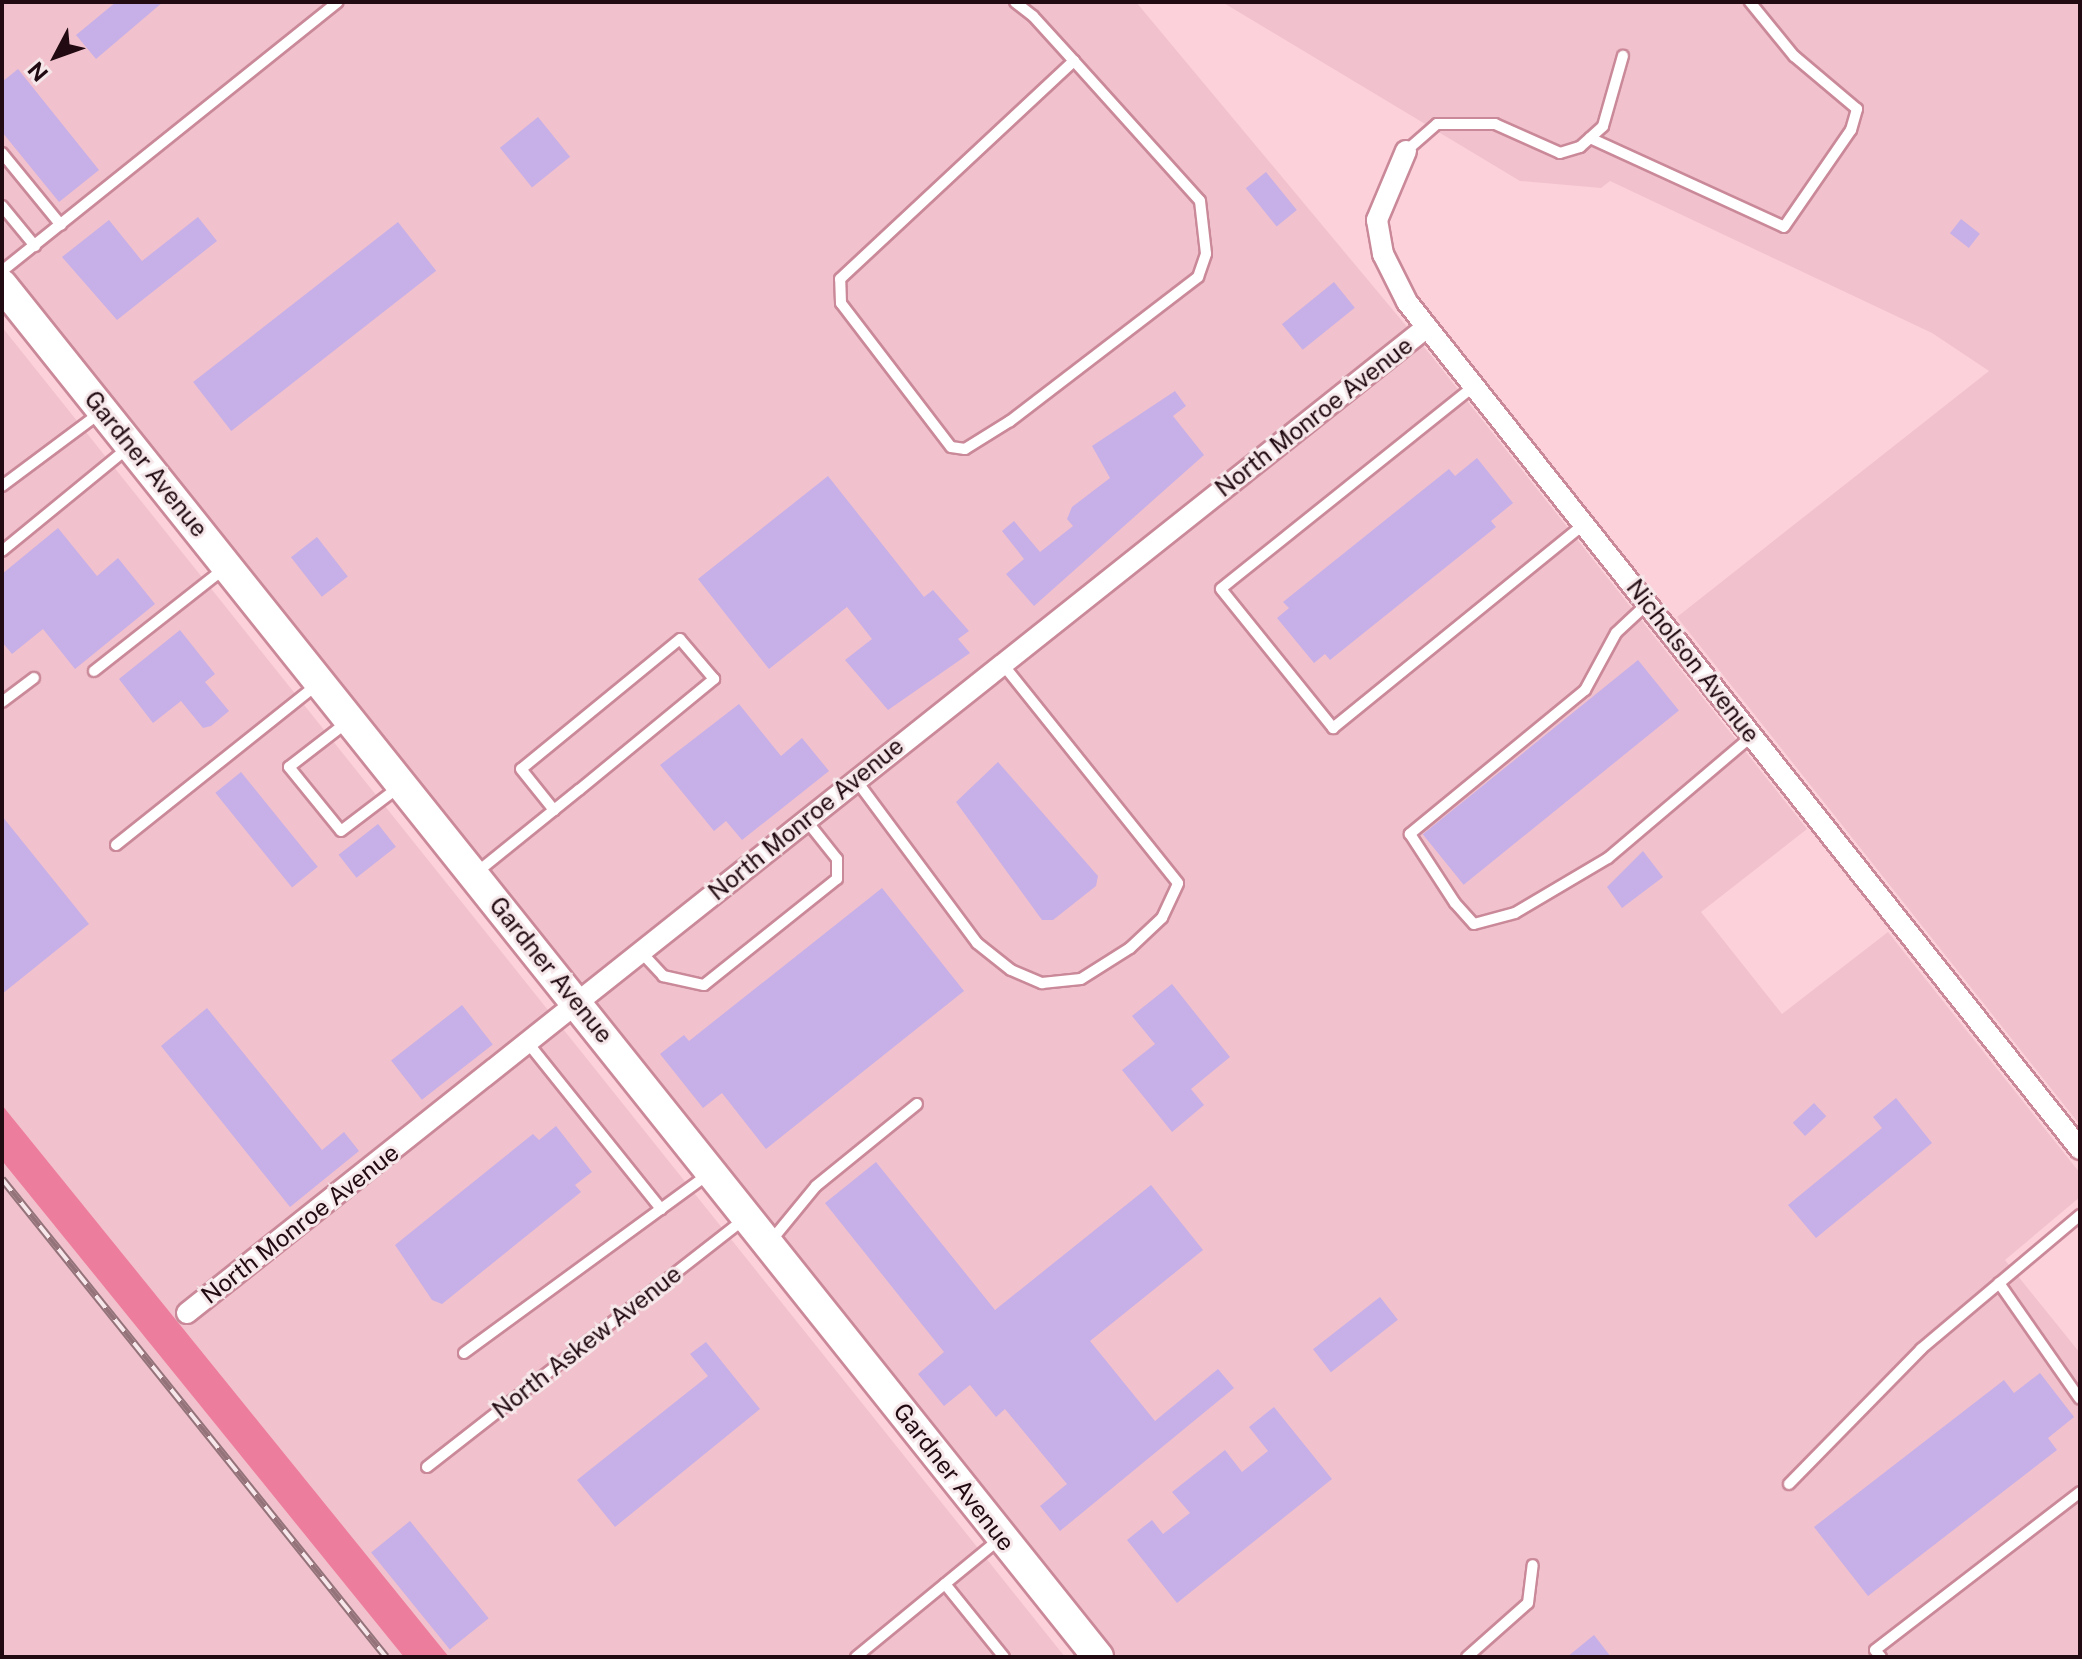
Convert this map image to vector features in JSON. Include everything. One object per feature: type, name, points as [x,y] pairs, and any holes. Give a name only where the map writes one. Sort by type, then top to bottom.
[{"type":"street","name":"Nicholson Avenue","points":[[1406,151],[1385,188],[1378,237],[1397,287],[2080,1149]]},
{"type":"street","name":"Gardner Avenue","points":[[3,284],[1098,1657]]},
{"type":"street","name":"North Monroe Avenue","points":[[187,1313],[1427,327]]},
{"type":"lane","points":[[3,284],[35,246],[338,2]]},
{"type":"lane","points":[[1015,2],[1074,61],[1200,201],[1206,254],[1198,277],[1010,421],[965,449],[951,447],[841,303],[840,279],[1074,61]]},
{"type":"lane","points":[[1590,138],[1784,227],[1851,130],[1857,109],[1794,56],[1750,2]]},
{"type":"lane","points":[[1406,151],[1437,124],[1495,124],[1560,153],[1590,138],[1603,126],[1623,56]]},
{"type":"lane","points":[[2,153],[61,225]]},
{"type":"lane","points":[[2,206],[35,246]]},
{"type":"lane","points":[[1474,386],[1221,589],[1333,728],[1584,524]]},
{"type":"lane","points":[[2,486],[103,411]]},
{"type":"lane","points":[[2,551],[130,445]]},
{"type":"lane","points":[[94,671],[227,566]]},
{"type":"lane","points":[[1647,604],[1616,633],[1585,690],[1410,834],[1455,903],[1474,924],[1515,913],[1608,858],[1752,736]]},
{"type":"lane","points":[[475,874],[554,810],[714,679],[680,639],[521,769],[554,810]]},
{"type":"lane","points":[[856,780],[977,943],[1011,970],[1042,983],[1081,979],[1130,948],[1162,918],[1178,883],[1002,663]]},
{"type":"lane","points":[[2,702],[34,678]]},
{"type":"lane","points":[[116,845],[321,682]]},
{"type":"lane","points":[[351,720],[289,767],[341,831],[402,784]]},
{"type":"lane","points":[[641,952],[663,976],[704,985],[837,879],[837,859],[806,820]]},
{"type":"lane","points":[[528,1043],[661,1209]]},
{"type":"lane","points":[[769,1243],[816,1186],[917,1104]]},
{"type":"lane","points":[[464,1353],[712,1172]]},
{"type":"lane","points":[[1789,1484],[1921,1349],[2080,1215]]},
{"type":"lane","name":"North Askew Avenue","points":[[427,1467],[748,1217]]},
{"type":"lane","points":[[1999,1283],[2080,1399]]},
{"type":"lane","points":[[1881,1657],[1875,1650],[2080,1492]]},
{"type":"lane","points":[[856,1657],[1002,1537]]},
{"type":"lane","points":[[1467,1657],[1528,1603],[1533,1565]]},
{"type":"lane","points":[[945,1584],[1004,1657]]},
{"type":"shaded area","points":[[2,2],[1136,2],[1433,358],[1807,829],[1701,912],[1782,1014],[1888,932],[2080,1173],[2080,1197],[2005,1260],[2080,1353],[2080,1657],[1113,1657],[2,265]]},
{"type":"shaded area","points":[[1222,2],[2080,2],[2080,1125],[1677,617],[1989,371],[1932,333],[1610,181],[1601,188],[1520,181]]},
{"type":"shaded area","points":[[2,327],[1065,1657],[446,1657],[2,1105]]},
{"type":"shaded area","points":[[2,1105],[448,1655],[404,1657],[2,1161]]},
{"type":"shaded area","points":[[2,1140],[417,1657],[2,1657]]},
{"type":"building","points":[[116,2],[163,2],[96,59],[76,35]]},
{"type":"building","points":[[18,69],[99,170],[59,202],[2,132],[2,82]]},
{"type":"building","points":[[538,117],[570,157],[532,187],[500,148]]},
{"type":"building","points":[[1266,172],[1297,210],[1277,226],[1246,188]]},
{"type":"building","points":[[198,217],[217,241],[117,320],[62,257],[109,220],[142,261]]},
{"type":"building","points":[[1961,219],[1980,234],[1969,248],[1950,233]]},
{"type":"building","points":[[398,222],[436,271],[231,431],[193,382]]},
{"type":"building","points":[[1334,282],[1355,308],[1303,350],[1282,324]]},
{"type":"building","points":[[1175,391],[1186,406],[1173,416],[1204,455],[1034,606],[1006,574],[1024,559],[1002,531],[1014,521],[1040,552],[1073,526],[1067,519],[1072,507],[1110,478],[1092,446]]},
{"type":"building","points":[[1477,458],[1513,503],[1491,521],[1496,527],[1330,660],[1325,654],[1314,663],[1277,618],[1289,608],[1283,602],[1449,469],[1455,476]]},
{"type":"building","points":[[828,476],[924,597],[933,590],[969,631],[958,639],[970,653],[888,710],[845,660],[872,639],[847,607],[769,669],[698,579]]},
{"type":"building","points":[[58,528],[97,576],[118,558],[155,604],[75,669],[43,629],[12,654],[2,642],[2,574]]},
{"type":"building","points":[[317,537],[348,576],[322,597],[291,557]]},
{"type":"building","points":[[180,630],[215,674],[205,682],[229,711],[211,726],[203,728],[181,701],[153,723],[119,679]]},
{"type":"building","points":[[1638,660],[1679,711],[1464,885],[1423,834]]},
{"type":"building","points":[[739,704],[781,756],[802,738],[829,771],[742,840],[726,821],[714,831],[660,765]]},
{"type":"building","points":[[998,762],[1098,876],[1096,886],[1053,920],[1042,920],[956,802]]},
{"type":"building","points":[[241,772],[318,867],[292,888],[215,793]]},
{"type":"building","points":[[2,816],[89,924],[2,994]]},
{"type":"building","points":[[378,824],[396,847],[356,878],[339,855]]},
{"type":"building","points":[[1643,851],[1663,877],[1622,908],[1607,887]]},
{"type":"building","points":[[882,888],[964,991],[766,1149],[722,1093],[703,1108],[660,1054],[684,1035],[689,1041]]},
{"type":"building","points":[[1172,984],[1230,1057],[1191,1089],[1204,1105],[1172,1132],[1122,1070],[1155,1044],[1132,1016]]},
{"type":"building","points":[[462,1005],[493,1044],[422,1100],[391,1060]]},
{"type":"building","points":[[207,1008],[322,1150],[344,1132],[359,1151],[290,1207],[161,1046]]},
{"type":"building","points":[[1896,1098],[1932,1143],[1816,1238],[1788,1205],[1882,1128],[1873,1117]]},
{"type":"building","points":[[1814,1103],[1826,1116],[1805,1136],[1793,1123]]},
{"type":"building","points":[[556,1126],[592,1172],[575,1185],[581,1192],[442,1304],[432,1300],[395,1245],[533,1134],[539,1140]]},
{"type":"building","points":[[876,1162],[995,1310],[1151,1185],[1203,1250],[1090,1341],[1155,1421],[1218,1369],[1234,1388],[1060,1531],[1040,1506],[1067,1484],[1005,1409],[996,1417],[970,1385],[944,1406],[918,1374],[944,1352],[825,1203]]},
{"type":"building","points":[[1380,1297],[1398,1320],[1331,1372],[1313,1349]]},
{"type":"building","points":[[706,1342],[760,1409],[615,1527],[577,1480],[708,1376],[690,1354]]},
{"type":"building","points":[[2040,1373],[2074,1417],[2048,1438],[2057,1450],[1868,1596],[1814,1527],[2004,1380],[2014,1393]]},
{"type":"building","points":[[1274,1407],[1332,1479],[1177,1603],[1127,1540],[1152,1520],[1163,1534],[1190,1513],[1172,1492],[1225,1450],[1242,1472],[1268,1451],[1249,1427]]},
{"type":"building","points":[[410,1521],[489,1618],[450,1650],[371,1552]]},
{"type":"building","points":[[1594,1635],[1611,1657],[1567,1657]]},
{"type":"railway","points":[[2,1179],[386,1657]]}]
